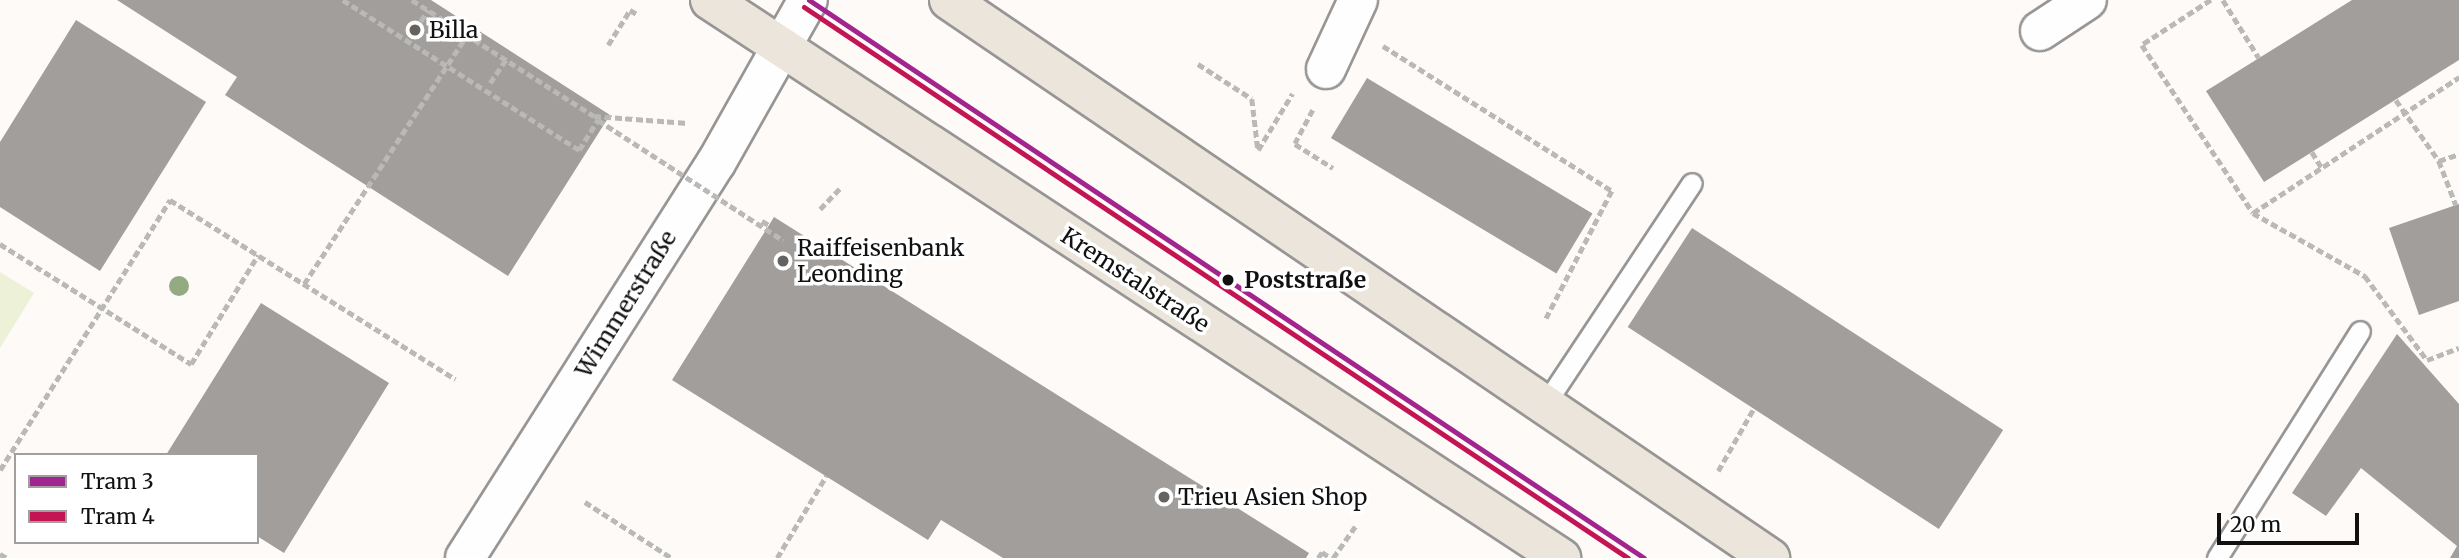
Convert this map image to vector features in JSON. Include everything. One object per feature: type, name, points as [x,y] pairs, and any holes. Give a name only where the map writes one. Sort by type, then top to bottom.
[{"type":"main road","name":"Kremstalstraße","points":[[710,0],[1561,558]]},
{"type":"main road","points":[[949,0],[1770,558]]},
{"type":"street","name":"Wimmerstraße","points":[[465,558],[808,0]]},
{"type":"street","points":[[2040,31],[2088,0]]},
{"type":"street","points":[[1326,69],[1352,12]]},
{"type":"lane","points":[[1545,404],[1692,183]]},
{"type":"lane","points":[[2217,558],[2360,331]]},
{"type":"path","points":[[343,0],[579,150],[598,120],[783,240]]},
{"type":"path","points":[[412,0],[594,116],[689,123]]},
{"type":"path","points":[[2211,0],[2142,45],[2253,213],[2365,276],[2427,360],[2459,348]]},
{"type":"path","points":[[2222,0],[2259,58]]},
{"type":"path","points":[[415,30],[428,10]]},
{"type":"path","points":[[608,45],[630,10],[637,14]]},
{"type":"path","points":[[1352,12],[1612,191],[1545,321]]},
{"type":"path","points":[[303,284],[467,35]]},
{"type":"path","points":[[490,83],[506,60]]},
{"type":"path","points":[[1198,64],[1252,99],[1258,150],[1313,61],[1332,73],[1295,144],[1333,168]]},
{"type":"path","points":[[2253,213],[2459,77]]},
{"type":"path","points":[[2396,100],[2439,161],[2456,205]]},
{"type":"path","points":[[2312,152],[2322,168]]},
{"type":"path","points":[[2439,161],[2459,154]]},
{"type":"path","points":[[820,209],[841,187]]},
{"type":"path","points":[[0,470],[170,200],[455,379]]},
{"type":"path","points":[[762,221],[769,225]]},
{"type":"path","points":[[0,244],[191,363],[258,255]]},
{"type":"path","points":[[1717,473],[1755,408]]},
{"type":"path","points":[[776,558],[826,476]]},
{"type":"path","points":[[585,502],[672,558]]},
{"type":"path","points":[[1318,558],[1322,552],[1332,558],[1355,526]]},
{"type":"path","points":[[0,554],[7,558]]},
{"type":"green space","points":[[0,272],[34,293],[0,348]]},
{"type":"building","points":[[117,0],[431,0],[610,115],[508,276],[225,95],[237,77]]},
{"type":"building","points":[[2352,0],[2459,0],[2459,60],[2264,182],[2206,91]]},
{"type":"building","points":[[76,20],[206,102],[100,271],[0,207],[0,142]]},
{"type":"building","points":[[1367,78],[1592,213],[1556,273],[1331,138]]},
{"type":"building","points":[[2459,204],[2459,301],[2419,315],[2389,228]]},
{"type":"building","points":[[774,217],[1309,553],[1306,558],[1003,558],[941,520],[928,540],[672,380]]},
{"type":"building","points":[[1692,228],[2003,430],[1939,529],[1628,327]]},
{"type":"building","points":[[261,303],[389,383],[284,553],[259,537],[259,453],[167,453]]},
{"type":"building","points":[[2397,334],[2459,404],[2459,558],[2450,558],[2457,546],[2361,468],[2326,516],[2292,493]]},
{"type":"tram line","name":"3","points":[[809,0],[1644,558]]},
{"type":"tram line","name":"4","points":[[804,7],[1628,558]]},
{"type":"place","name":"Billa","points":[[415,30]]},
{"type":"place","name":"Raiffeisenbank Leonding","points":[[783,261]]},
{"type":"place","name":"Poststraße","points":[[1228,280]]},
{"type":"place","name":"Trieu Asien Shop","points":[[1164,497]]}]
